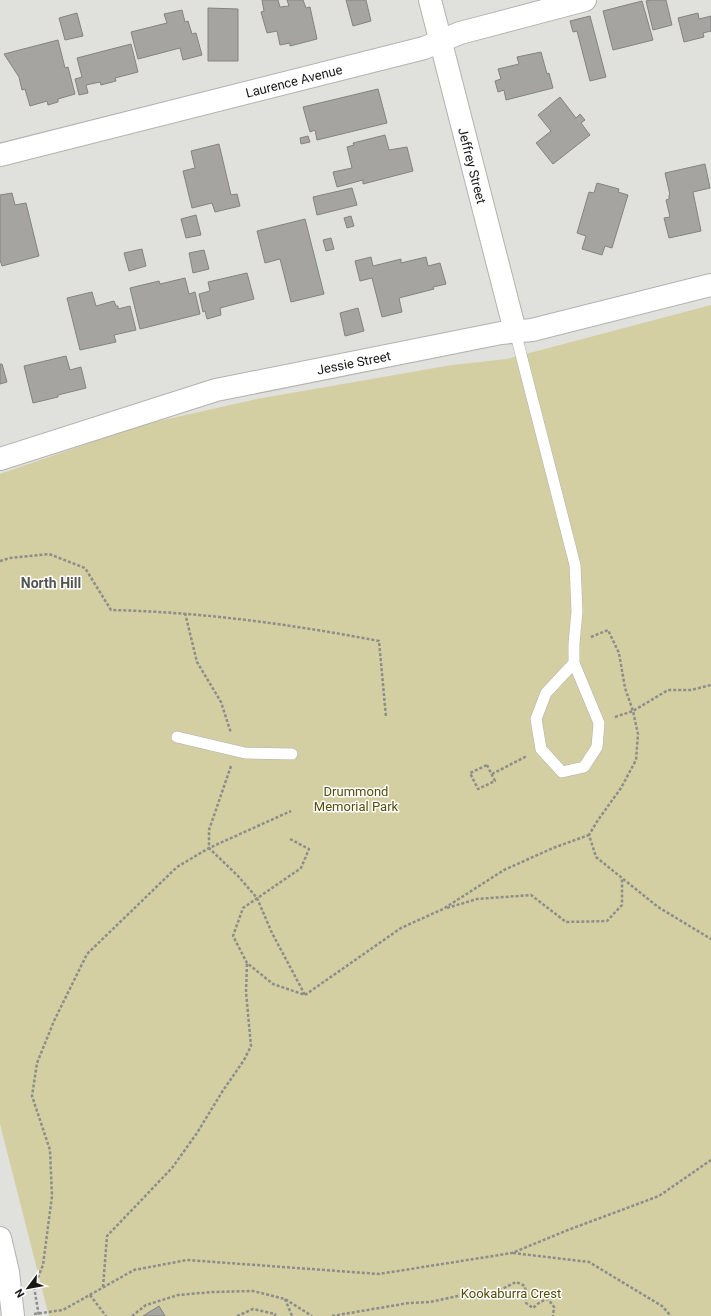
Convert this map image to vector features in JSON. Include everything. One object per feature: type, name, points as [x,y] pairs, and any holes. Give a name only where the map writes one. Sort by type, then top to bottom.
[{"type":"street","name":"Jeffrey Street","points":[[430,0],[515,331]]},
{"type":"street","name":"Laurence Avenue","points":[[0,155],[424,48],[460,33],[586,0]]},
{"type":"street","name":"Jessie Street","points":[[0,459],[216,390],[501,332],[532,330],[711,285]]},
{"type":"street","points":[[0,1238],[8,1272],[13,1316]]},
{"type":"lane","points":[[515,331],[575,565],[577,611],[574,663],[599,723],[597,747],[584,767],[562,772],[541,749],[536,719],[546,693],[574,663]]},
{"type":"lane","points":[[177,737],[237,751],[292,754]]},
{"type":"path","points":[[0,561],[10,558],[49,554],[85,568],[110,610],[163,611],[240,619],[333,632],[379,641],[386,717]]},
{"type":"path","points":[[185,614],[197,662],[221,702],[237,751],[220,795],[209,830],[209,848],[238,876],[257,898],[272,933],[305,995]]},
{"type":"path","points":[[443,909],[504,870],[553,848],[589,835],[621,788],[636,760],[638,734],[633,711],[625,688],[619,653],[608,630],[587,638]]},
{"type":"path","points":[[618,716],[633,711],[668,690],[691,690],[711,685]]},
{"type":"path","points":[[492,774],[521,759]]},
{"type":"path","points":[[487,765],[492,774],[495,781],[478,789],[470,773],[487,765]]},
{"type":"path","points":[[34,1287],[43,1265],[52,1196],[50,1150],[32,1096],[40,1056],[54,1021],[87,954],[177,867],[209,848],[291,811]]},
{"type":"path","points":[[589,835],[596,857],[658,907],[711,939]]},
{"type":"path","points":[[290,839],[309,849],[301,868],[243,908],[233,936],[247,963],[273,984],[305,995]]},
{"type":"path","points":[[305,995],[401,928],[443,909],[477,899],[531,895],[566,922],[607,921],[622,905],[622,879]]},
{"type":"path","points":[[103,1288],[107,1236],[172,1168],[197,1133],[252,1046],[246,992],[247,963]]},
{"type":"path","points":[[27,1316],[64,1310],[134,1270],[187,1260],[379,1274],[512,1253],[659,1196],[711,1160]]},
{"type":"path","points":[[512,1253],[589,1262],[662,1306],[671,1316]]},
{"type":"path","points":[[33,1281],[40,1314]]},
{"type":"path","points":[[332,1316],[409,1303],[430,1302],[458,1296],[480,1296],[502,1289],[516,1282],[525,1286],[526,1303],[533,1308],[540,1302],[548,1299],[554,1307],[553,1316]]},
{"type":"path","points":[[132,1316],[146,1305],[178,1295],[253,1290],[285,1299],[312,1316]]},
{"type":"path","points":[[90,1295],[106,1316]]},
{"type":"path","points":[[285,1299],[292,1316]]},
{"type":"path","points":[[237,1316],[253,1309],[275,1314],[275,1316]]},
{"type":"green space","name":"Drummond Memorial Park","points":[[711,305],[711,1316],[49,1316],[0,1124],[0,474],[141,425],[257,399],[452,365],[507,359]]},
{"type":"building","points":[[262,0],[278,0],[280,7],[289,6],[287,0],[303,0],[306,8],[310,7],[317,39],[290,46],[290,43],[280,45],[277,31],[267,33],[261,12],[264,11]]},
{"type":"building","points":[[346,0],[366,0],[371,21],[353,26]]},
{"type":"building","points":[[666,0],[672,25],[653,30],[646,1]]},
{"type":"building","points":[[642,1],[653,40],[613,50],[603,11]]},
{"type":"building","points":[[208,8],[238,9],[238,61],[208,61]]},
{"type":"building","points":[[182,10],[185,22],[188,21],[192,34],[196,33],[202,55],[183,60],[180,48],[138,59],[131,32],[167,23],[164,14]]},
{"type":"building","points":[[77,13],[83,36],[65,40],[59,18]]},
{"type":"building","points":[[698,13],[699,19],[711,16],[711,31],[703,33],[704,37],[684,42],[678,18]]},
{"type":"building","points":[[590,16],[606,77],[590,81],[577,31],[573,32],[570,21]]},
{"type":"building","points":[[58,40],[65,68],[68,67],[75,94],[58,99],[58,102],[48,105],[47,101],[30,106],[25,89],[22,90],[19,77],[4,54]]},
{"type":"building","points":[[131,44],[138,72],[115,78],[116,81],[101,85],[100,82],[86,85],[88,93],[79,95],[75,79],[82,77],[77,58]]},
{"type":"building","points":[[541,52],[547,74],[549,73],[553,88],[506,100],[504,90],[498,92],[495,81],[501,79],[498,69],[519,64],[517,57]]},
{"type":"building","points":[[378,89],[387,123],[317,140],[315,130],[310,132],[303,107]]},
{"type":"building","points":[[560,97],[576,118],[580,114],[585,120],[581,123],[590,135],[553,164],[536,143],[551,131],[538,115]]},
{"type":"building","points":[[385,135],[389,150],[407,147],[413,171],[363,184],[363,180],[337,187],[333,172],[352,168],[347,147],[354,145],[353,143]]},
{"type":"building","points":[[308,136],[310,142],[301,144],[300,138]]},
{"type":"building","points":[[219,144],[231,195],[237,194],[240,206],[215,212],[212,203],[192,208],[183,171],[195,168],[191,151]]},
{"type":"building","points":[[705,164],[710,188],[693,192],[701,231],[669,238],[664,218],[670,217],[666,200],[669,199],[670,195],[665,173]]},
{"type":"building","points":[[597,183],[619,189],[618,192],[628,195],[612,248],[605,246],[602,255],[582,249],[586,236],[577,233],[589,192],[594,193]]},
{"type":"building","points":[[352,188],[357,205],[317,215],[313,197]]},
{"type":"building","points":[[12,193],[15,205],[26,203],[39,256],[2,266],[0,260],[0,195]]},
{"type":"building","points":[[196,215],[201,235],[186,238],[181,219]]},
{"type":"building","points":[[351,216],[354,226],[347,228],[344,218]]},
{"type":"building","points":[[305,219],[324,294],[291,302],[280,259],[265,263],[257,231]]},
{"type":"building","points":[[331,238],[334,249],[326,251],[323,240]]},
{"type":"building","points":[[142,249],[146,266],[129,271],[124,253]]},
{"type":"building","points":[[204,250],[209,269],[193,273],[189,253]]},
{"type":"building","points":[[371,257],[373,266],[401,259],[401,263],[426,257],[428,266],[440,263],[446,284],[433,287],[434,289],[399,298],[402,312],[382,317],[372,278],[360,281],[355,261]]},
{"type":"building","points":[[247,273],[254,299],[220,308],[221,315],[207,319],[205,311],[203,312],[199,294],[210,291],[208,282]]},
{"type":"building","points":[[185,278],[189,294],[195,292],[200,314],[140,329],[130,288],[159,281],[160,284]]},
{"type":"building","points":[[92,292],[96,306],[114,301],[116,306],[118,306],[118,309],[130,306],[136,330],[114,335],[116,342],[80,350],[67,298]]},
{"type":"building","points":[[358,308],[364,331],[345,336],[340,313]]},
{"type":"building","points":[[66,356],[70,370],[81,367],[86,388],[33,403],[24,366]]},
{"type":"building","points":[[0,364],[2,364],[7,382],[0,384]]},
{"type":"building","points":[[159,1306],[165,1316],[143,1316]]},
{"type":"district","name":"North Hill","points":[[51,583]]},
{"type":"park label","name":"Kookaburra Crest","points":[[511,1293]]}]
